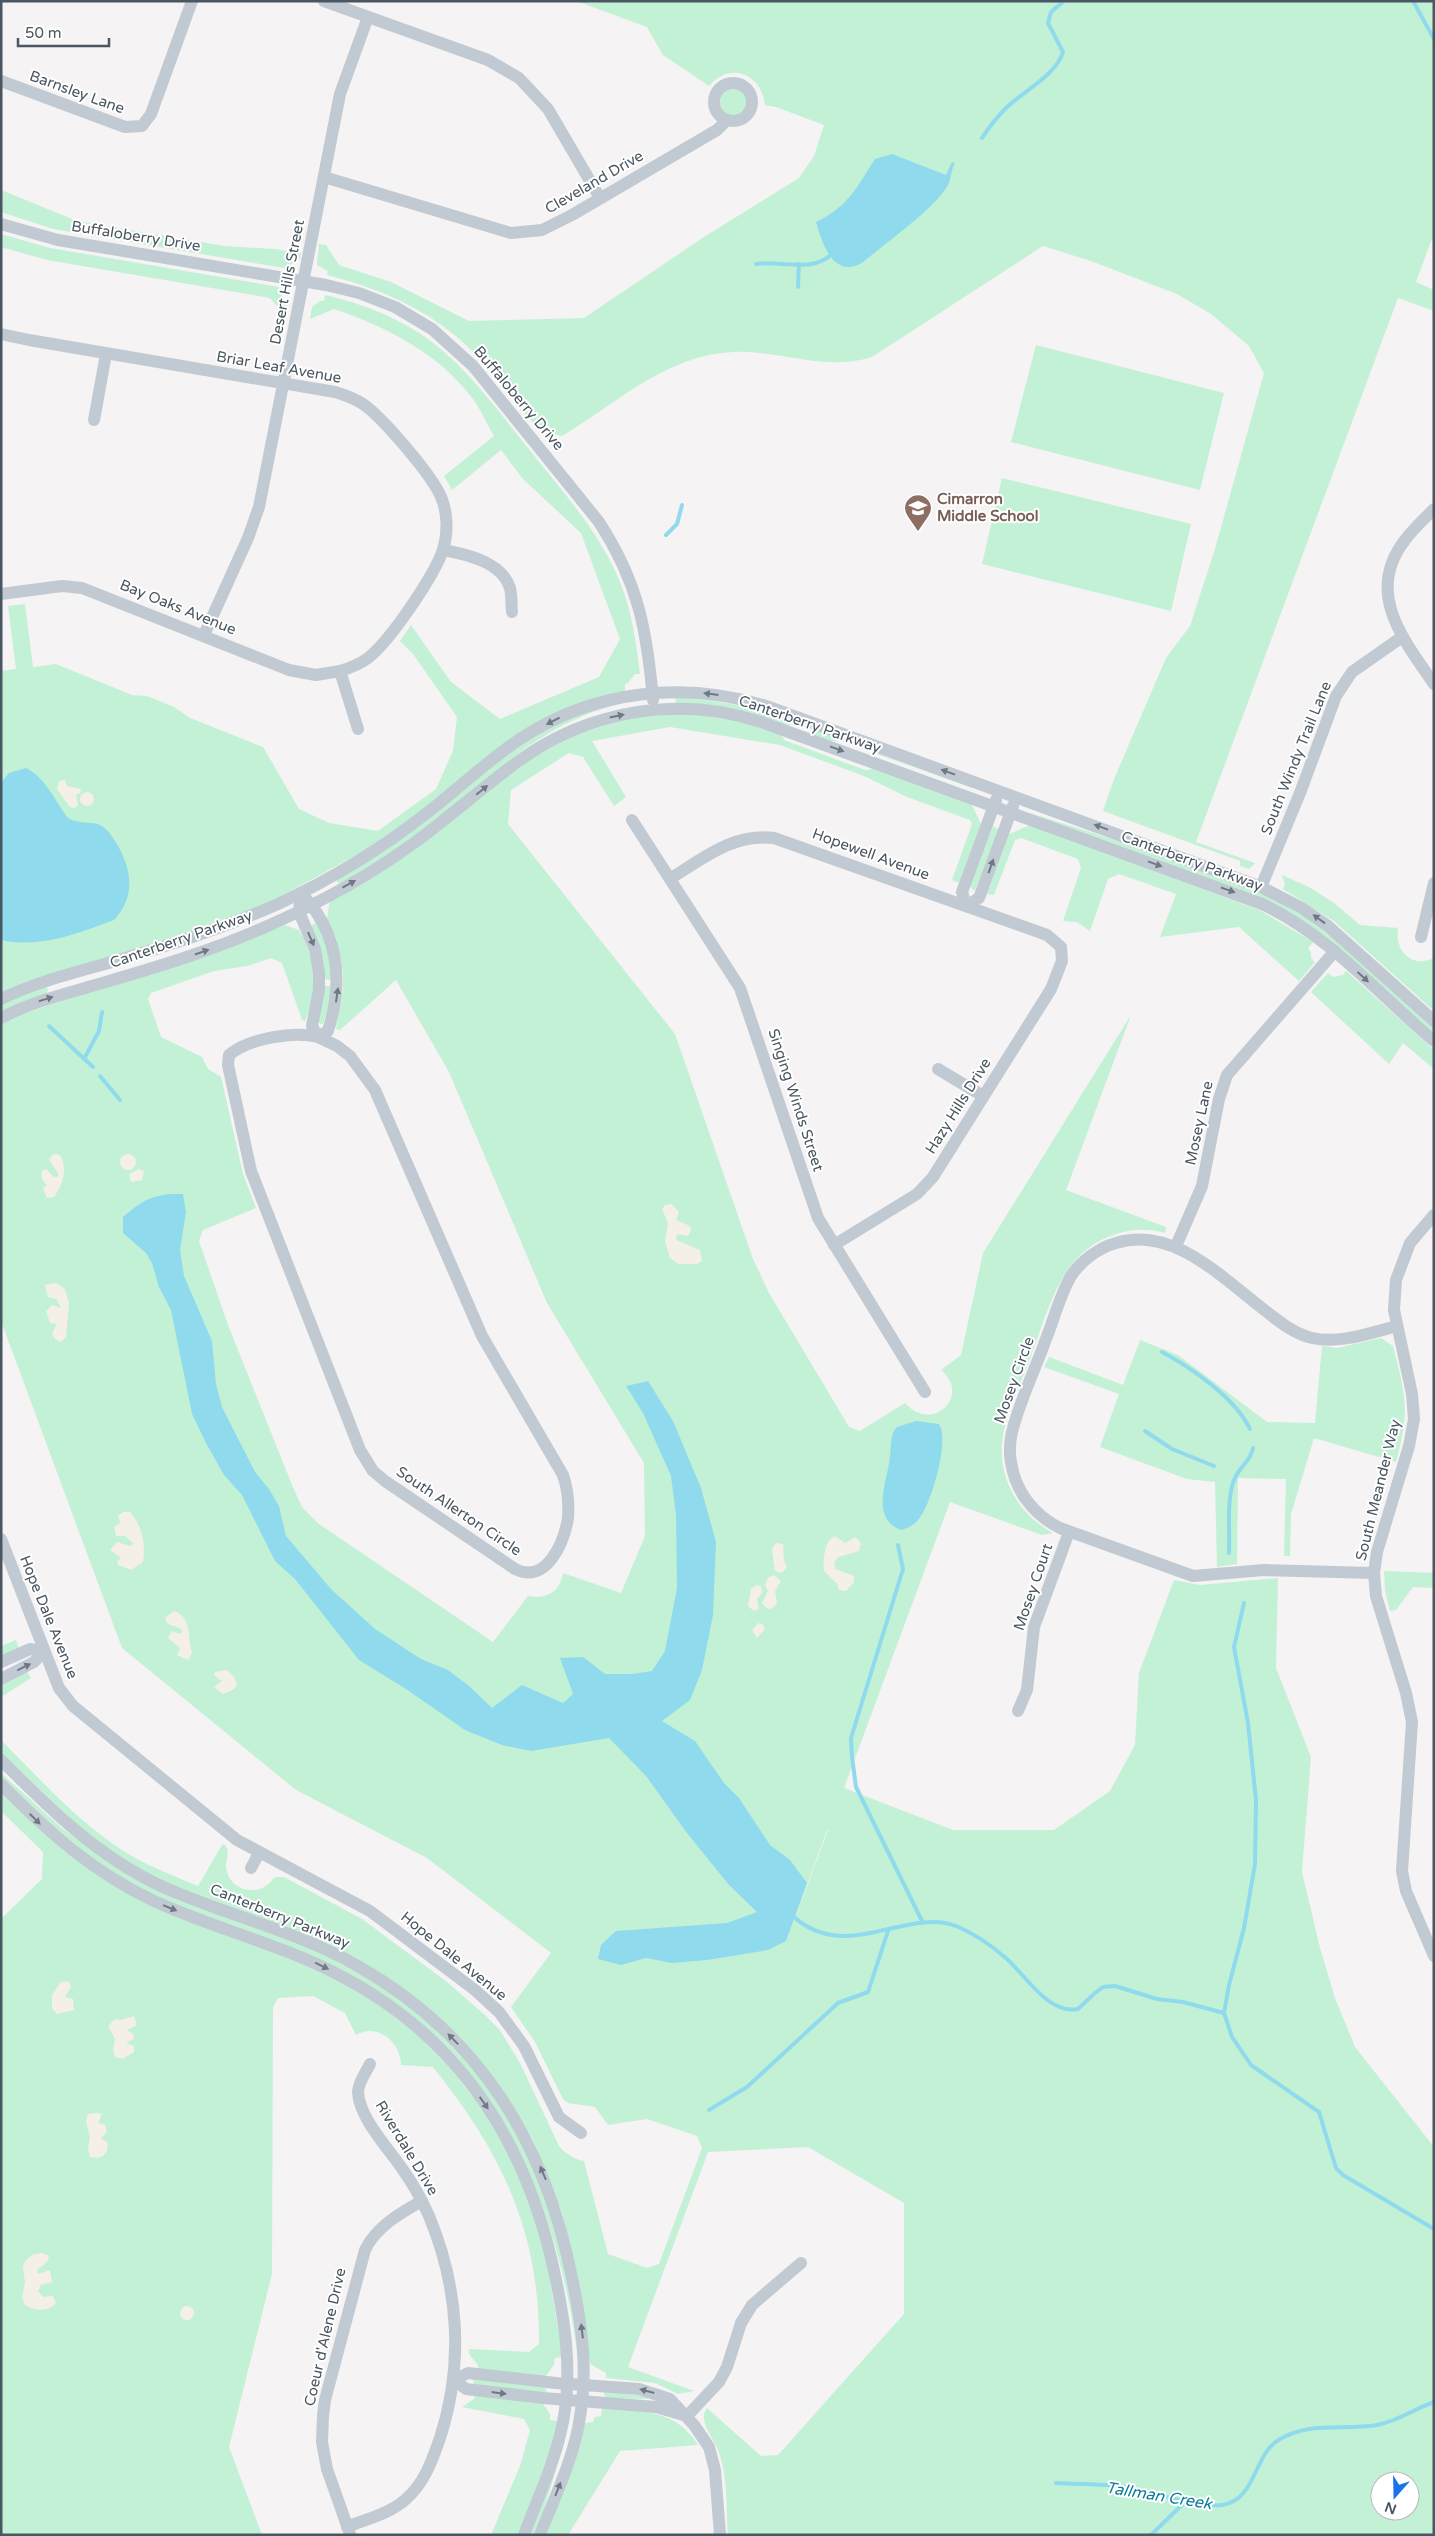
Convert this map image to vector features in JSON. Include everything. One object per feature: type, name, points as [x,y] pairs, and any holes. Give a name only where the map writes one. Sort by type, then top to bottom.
[{"type":"street","name":"Barnsley Lane","points":[[1,81],[125,127],[144,131],[192,1]]},
{"type":"street","points":[[324,1],[488,60],[519,78],[548,109],[600,198]]},
{"type":"street","name":"Desert Hills Street","points":[[204,635],[257,515],[340,94],[368,17]]},
{"type":"street","name":"Cleveland Drive","points":[[324,177],[498,231],[517,234],[531,233],[554,225],[717,130],[727,120]]},
{"type":"street","name":"Buffaloberry Drive","points":[[1,224],[58,240],[304,281],[359,293],[414,318],[458,352],[500,398],[599,522],[623,561],[637,597],[645,628],[654,710]]},
{"type":"street","name":"Briar Leaf Avenue","points":[[1,334],[341,394],[356,400],[371,411],[420,466],[439,493],[446,518],[443,550],[430,578],[378,648],[364,661],[340,671]]},
{"type":"street","points":[[94,420],[106,354]]},
{"type":"street","points":[[1434,509],[1401,544],[1389,573],[1388,601],[1402,637],[1434,684]]},
{"type":"street","points":[[443,550],[483,561],[501,574],[510,588],[512,612]]},
{"type":"street","name":"Bay Oaks Avenue","points":[[1,594],[62,586],[82,588],[297,672],[324,675],[340,671]]},
{"type":"street","name":"South Windy Trail Lane","points":[[1261,887],[1338,692],[1356,669],[1402,637]]},
{"type":"street","points":[[340,671],[358,729]]},
{"type":"street","name":"Canterberry Parkway","points":[[1,999],[44,982],[202,934],[301,892],[397,835],[508,748],[546,724],[597,703],[652,693],[704,693],[752,702],[1261,887],[1302,908],[1328,926],[1434,1022]]},
{"type":"street","name":"Canterberry Parkway","points":[[1,1018],[43,1000],[218,947],[299,912],[367,874],[414,844],[516,763],[547,743],[606,718],[654,710],[700,710],[749,718],[1262,904],[1297,923],[1335,951],[1434,1041]]},
{"type":"street","points":[[1000,791],[962,892],[966,906],[979,898],[1016,797]]},
{"type":"street","name":"Singing Winds Street","points":[[632,820],[740,988],[815,1208],[834,1245],[926,1392]]},
{"type":"street","name":"Hopewell Avenue","points":[[671,878],[726,845],[747,838],[766,837],[791,842],[1066,944]]},
{"type":"street","points":[[1421,938],[1434,883]]},
{"type":"street","points":[[301,892],[312,904],[331,942],[338,983],[335,1007],[328,1031],[318,1038],[312,1026],[319,990],[317,955],[299,912],[301,892]]},
{"type":"street","name":"Hazy Hills Drive","points":[[834,1245],[920,1192],[937,1172],[1051,989],[1062,961],[1066,944]]},
{"type":"street","name":"Mosey Lane","points":[[1176,1246],[1202,1186],[1219,1100],[1227,1074],[1335,951]]},
{"type":"street","name":"South Allerton Circle","points":[[293,1034],[318,1038],[337,1046],[350,1056],[375,1090],[482,1336],[563,1475],[568,1495],[567,1522],[554,1553],[546,1566],[538,1572],[530,1574],[515,1569],[402,1493],[373,1471],[360,1450],[249,1165],[228,1065],[229,1055],[272,1038],[293,1034]]},
{"type":"street","points":[[938,1069],[983,1096]]},
{"type":"street","name":"South Meander Way","points":[[1434,1215],[1414,1236],[1400,1265],[1394,1294],[1397,1326],[1412,1394],[1414,1419],[1409,1446],[1377,1552],[1374,1573],[1376,1596],[1406,1692],[1412,1722],[1402,1871],[1406,1892],[1434,1956]]},
{"type":"street","name":"Mosey Circle","points":[[1374,1573],[1264,1570],[1193,1576],[1069,1532],[1039,1515],[1027,1502],[1016,1482],[1010,1460],[1010,1442],[1022,1404],[1070,1277],[1083,1262],[1107,1246],[1130,1239],[1153,1240],[1176,1246],[1284,1325],[1308,1337],[1339,1340],[1397,1326]]},
{"type":"street","name":"Mosey Court","points":[[1018,1711],[1028,1690],[1034,1627],[1069,1532]]},
{"type":"street","name":"Hope Dale Avenue","points":[[1,1539],[59,1688],[73,1706],[236,1840],[370,1911],[490,2002],[524,2046],[555,2112],[581,2133]]},
{"type":"street","points":[[1,1662],[30,1648],[44,1651]]},
{"type":"street","points":[[1,1679],[34,1662],[44,1651]]},
{"type":"street","name":"Canterberry Parkway","points":[[1,1760],[60,1819],[119,1863],[162,1886],[316,1945],[355,1964],[416,2005],[459,2045],[488,2079],[509,2109],[536,2157],[550,2191],[566,2247],[580,2317],[584,2350],[584,2385],[573,2447],[540,2535]]},
{"type":"street","name":"Canterberry Parkway","points":[[1,1784],[61,1842],[116,1881],[167,1907],[303,1958],[340,1975],[402,2015],[447,2056],[477,2093],[497,2122],[520,2164],[535,2199],[549,2245],[564,2319],[566,2400],[556,2445],[524,2535]]},
{"type":"street","points":[[251,1868],[259,1852]]},
{"type":"street","name":"Riverdale Drive","points":[[348,2531],[394,2508],[405,2500],[421,2482],[443,2428],[454,2380],[455,2322],[449,2278],[436,2233],[422,2201],[405,2172],[373,2128],[362,2104],[359,2087],[370,2064]]},
{"type":"street","name":"Coeur d'Alene Drive","points":[[348,2531],[330,2484],[324,2454],[325,2400],[365,2250],[386,2223],[422,2201]]},
{"type":"street","points":[[687,2416],[719,2382],[729,2360],[741,2323],[752,2305],[801,2263]]},
{"type":"street","points":[[687,2416],[656,2407],[566,2400],[466,2389],[454,2380],[468,2372],[567,2384],[638,2389],[652,2392],[676,2403],[687,2416],[703,2437],[714,2462],[720,2535]]},
{"type":"green space","points":[[576,1],[1434,1],[1434,239],[1431,241],[1416,282],[1434,290],[1434,311],[1398,298],[1196,842],[1255,863],[1249,869],[1240,866],[1240,861],[1103,811],[1114,779],[1166,658],[1190,626],[1215,549],[1264,373],[1249,346],[1211,314],[1177,294],[1091,261],[1043,246],[872,357],[855,361],[837,362],[751,352],[709,355],[664,371],[562,436],[553,434],[548,438],[530,420],[481,360],[448,329],[391,296],[327,275],[328,271],[317,265],[319,244],[326,245],[339,265],[391,282],[469,321],[584,318],[704,237],[799,178],[814,156],[824,125],[776,107],[765,105],[763,94],[758,85],[744,74],[726,74],[717,78],[709,86],[663,55],[647,27]]},
{"type":"green space","points":[[734,88],[744,92],[748,102],[744,112],[734,116],[724,112],[720,102],[724,92]]},
{"type":"green space","points":[[1,190],[77,221],[224,246],[275,249],[301,253],[300,259],[284,268],[53,229],[1,212]]},
{"type":"green space","points":[[1,234],[50,248],[279,287],[278,290],[287,303],[284,314],[270,298],[47,260],[1,247]]},
{"type":"green space","points":[[325,295],[381,313],[420,333],[446,353],[483,392],[567,496],[602,546],[620,582],[628,604],[640,674],[635,674],[625,684],[625,692],[581,704],[360,853],[278,898],[229,919],[1,994],[1,671],[16,669],[8,606],[25,604],[33,667],[56,664],[132,695],[147,696],[174,707],[190,718],[263,747],[299,809],[329,823],[378,831],[436,789],[453,751],[457,717],[413,654],[400,641],[411,625],[451,682],[500,719],[599,677],[620,639],[581,533],[523,479],[501,450],[452,490],[444,476],[494,436],[476,403],[460,383],[428,355],[373,324],[334,309],[310,319],[312,307],[320,301],[324,301]]},
{"type":"green space","points":[[1036,345],[1224,393],[1200,490],[1011,442]]},
{"type":"green space","points":[[1002,478],[1191,524],[1171,611],[982,564]]},
{"type":"green space","points":[[675,697],[719,702],[762,711],[790,720],[791,724],[787,726],[676,703]]},
{"type":"green space","points":[[616,705],[586,715],[558,728],[509,761],[415,837],[341,884],[337,882],[337,879],[530,738],[571,717],[593,709]]},
{"type":"green space","points":[[686,713],[743,722],[781,735],[784,740],[865,770],[874,769],[971,803],[981,824],[960,883],[952,880],[972,824],[970,820],[907,797],[864,776],[780,745],[670,727],[592,741],[626,797],[614,806],[583,757],[569,753],[511,790],[508,824],[675,1034],[753,1259],[769,1293],[849,1427],[860,1431],[905,1403],[916,1412],[926,1415],[936,1413],[945,1408],[950,1400],[952,1390],[949,1380],[941,1370],[961,1355],[983,1253],[1131,1015],[1066,1190],[1166,1227],[1165,1233],[1153,1230],[1134,1230],[1116,1234],[1097,1242],[1082,1253],[1060,1283],[1044,1319],[1005,1425],[1002,1450],[1006,1479],[1012,1492],[1029,1515],[1053,1533],[1042,1535],[950,1502],[844,1788],[953,1830],[1054,1830],[1110,1791],[1135,1745],[1139,1673],[1174,1580],[1200,1585],[1278,1578],[1276,1668],[1311,1757],[1302,1872],[1320,1948],[1335,1998],[1355,2047],[1434,2147],[1434,2535],[728,2535],[724,2470],[716,2445],[705,2424],[704,2413],[707,2408],[761,2456],[778,2455],[904,2314],[904,2203],[808,2147],[708,2152],[628,2367],[694,2391],[678,2394],[655,2383],[606,2378],[606,2373],[590,2364],[573,2256],[561,2210],[532,2138],[491,2075],[396,1984],[160,1881],[98,1844],[1,1753],[1,1740],[81,1819],[135,1858],[198,1886],[224,1844],[228,1852],[227,1873],[230,1879],[239,1887],[251,1890],[258,1889],[266,1886],[276,1877],[284,1877],[362,1919],[447,1982],[499,2029],[520,2063],[559,2146],[570,2156],[584,2161],[608,2254],[647,2268],[659,2264],[702,2148],[697,2136],[647,2119],[608,2125],[595,2107],[568,2103],[563,2099],[535,2042],[511,2007],[551,1953],[427,1858],[296,1790],[122,1648],[1,1321],[1,1024],[14,1017],[285,925],[299,930],[309,951],[313,974],[312,998],[305,1021],[302,1020],[282,963],[271,958],[247,966],[214,971],[151,993],[148,999],[161,1037],[202,1057],[208,1069],[221,1077],[243,1174],[256,1208],[203,1230],[199,1241],[228,1325],[302,1507],[319,1524],[493,1642],[528,1596],[535,1597],[551,1593],[559,1585],[563,1573],[621,1593],[645,1536],[644,1463],[547,1303],[449,1072],[396,980],[340,1030],[336,1029],[343,989],[343,971],[336,937],[327,919],[331,901],[525,762],[569,737],[624,719]],"holes":[[[827,1830],[828,1830],[791,1930]]]},
{"type":"green space","points":[[812,729],[973,785],[972,788],[841,741],[826,741],[811,734]]},
{"type":"green space","points":[[1030,813],[1159,854],[1254,889],[1308,916],[1434,1026],[1434,1034],[1312,927]]},
{"type":"green space","points":[[1030,825],[1259,910],[1313,942],[1308,949],[1311,952],[1311,958],[1315,962],[1299,981],[1239,927],[1160,937],[1176,894],[1119,874],[1108,879],[1090,931],[1077,922],[1063,921],[1081,868],[1078,859],[1021,838],[1015,840],[994,895],[987,894],[1009,834]]},
{"type":"green space","points":[[993,826],[999,830],[975,890],[973,890],[970,886]]},
{"type":"green space","points":[[1282,875],[1309,887],[1334,903],[1360,925],[1398,928],[1399,944],[1406,955],[1412,959],[1425,961],[1433,958],[1434,1011],[1334,921],[1283,889],[1285,885]]},
{"type":"green space","points":[[315,923],[318,925],[330,956],[331,980],[325,979],[323,961],[311,926]]},
{"type":"green space","points":[[1346,971],[1434,1050],[1434,1069],[1403,1043],[1389,1064],[1311,992],[1328,973],[1333,977],[1343,975]]},
{"type":"green space","points":[[325,986],[330,986],[330,1003],[323,1024],[321,1024],[318,1022]]},
{"type":"green space","points":[[45,987],[48,989],[47,993],[1,1012],[1,1004]]},
{"type":"green space","points":[[1381,1338],[1393,1346],[1405,1404],[1403,1429],[1396,1462],[1314,1438],[1291,1514],[1290,1556],[1284,1556],[1286,1479],[1238,1478],[1237,1564],[1217,1567],[1215,1482],[1187,1479],[1100,1447],[1119,1394],[1044,1367],[1049,1357],[1123,1385],[1140,1340],[1178,1355],[1267,1422],[1315,1423],[1322,1346],[1337,1348]]},
{"type":"green space","points":[[1384,1571],[1434,1573],[1434,1588],[1413,1587],[1396,1610],[1390,1611],[1385,1590]]},
{"type":"green space","points":[[16,1640],[19,1648],[1,1657],[1,1646]]},
{"type":"green space","points":[[27,1672],[31,1678],[1,1697],[1,1685]]},
{"type":"green space","points":[[1,1773],[63,1829],[120,1870],[318,1951],[380,1985],[425,2019],[475,2070],[515,2128],[552,2212],[576,2324],[577,2351],[561,2266],[553,2239],[534,2184],[509,2133],[390,2000],[150,1893],[103,1867],[38,1814],[1,1777]]},
{"type":"green space","points":[[1,1791],[64,1851],[272,1951],[339,1980],[380,2006],[419,2036],[452,2070],[483,2110],[515,2165],[544,2246],[563,2357],[555,2358],[554,2365],[545,2377],[478,2369],[478,2365],[469,2354],[469,2349],[529,2352],[539,2344],[538,2303],[533,2266],[524,2230],[512,2196],[497,2163],[479,2131],[457,2099],[433,2067],[401,2065],[400,2057],[393,2042],[380,2033],[372,2031],[356,2035],[345,2013],[313,1996],[278,1998],[273,2007],[272,2274],[229,2447],[262,2535],[1,2535],[1,1919],[42,1879],[43,1852],[1,1811]]},
{"type":"green space","points":[[473,2379],[545,2387],[547,2392],[546,2394],[474,2385]]},
{"type":"green space","points":[[604,2392],[648,2396],[648,2399],[608,2398],[604,2395]]},
{"type":"green space","points":[[475,2395],[543,2404],[550,2414],[550,2420],[558,2421],[550,2450],[519,2535],[491,2535],[520,2466],[530,2430],[524,2419],[462,2407],[474,2399]]},
{"type":"green space","points":[[602,2408],[644,2412],[668,2418],[679,2424],[689,2433],[698,2445],[620,2451],[568,2535],[547,2535],[572,2466],[585,2423],[593,2422],[595,2417],[601,2416]]},
{"type":"green space","points":[[570,2414],[564,2444],[536,2535],[529,2535]]},
{"type":"sand","points":[[65,780],[67,786],[81,789],[80,793],[76,795],[78,805],[75,808],[70,807],[57,789],[59,781]]},
{"type":"sand","points":[[84,792],[90,792],[94,799],[90,806],[84,806],[80,802],[80,796]]},
{"type":"sand","points":[[125,1154],[131,1154],[136,1159],[134,1168],[125,1170],[120,1165],[120,1159]]},
{"type":"sand","points":[[52,1155],[60,1155],[64,1165],[63,1176],[60,1187],[54,1197],[47,1198],[43,1189],[47,1185],[42,1179],[41,1173],[46,1169],[54,1177],[58,1177],[58,1173],[49,1160]]},
{"type":"sand","points":[[139,1169],[144,1171],[142,1180],[131,1182],[129,1174]]},
{"type":"sand","points":[[671,1204],[679,1212],[676,1220],[690,1226],[691,1230],[688,1236],[677,1234],[676,1240],[700,1250],[702,1261],[697,1264],[678,1264],[670,1258],[665,1241],[668,1223],[662,1209],[665,1205]]},
{"type":"sand","points":[[56,1283],[65,1289],[69,1303],[66,1337],[61,1342],[55,1339],[52,1333],[57,1324],[50,1323],[46,1311],[52,1305],[61,1308],[56,1299],[48,1297],[45,1285]]},
{"type":"sand","points":[[123,1512],[130,1512],[138,1523],[144,1549],[143,1562],[131,1570],[118,1565],[117,1561],[121,1558],[110,1550],[117,1542],[130,1546],[134,1544],[125,1536],[116,1536],[114,1527],[120,1523],[118,1516]]},
{"type":"sand","points":[[835,1536],[845,1543],[855,1537],[861,1543],[859,1551],[838,1557],[834,1563],[835,1569],[854,1576],[854,1582],[846,1591],[839,1590],[837,1584],[824,1571],[826,1546],[831,1538]]},
{"type":"sand","points":[[776,1543],[783,1544],[787,1567],[782,1573],[775,1571],[772,1549]]},
{"type":"sand","points":[[774,1575],[781,1581],[775,1591],[777,1603],[773,1608],[768,1609],[762,1603],[768,1591],[765,1585],[768,1578]]},
{"type":"sand","points":[[756,1585],[761,1586],[762,1593],[757,1599],[759,1609],[754,1611],[748,1606],[751,1589]]},
{"type":"sand","points":[[174,1611],[180,1614],[187,1623],[192,1653],[188,1660],[177,1655],[180,1648],[168,1638],[172,1631],[180,1634],[183,1631],[166,1621],[165,1618]]},
{"type":"sand","points":[[758,1623],[763,1625],[765,1629],[757,1638],[752,1630]]},
{"type":"sand","points":[[227,1670],[234,1677],[237,1684],[234,1689],[223,1694],[214,1687],[222,1681],[214,1675],[215,1672]]},
{"type":"sand","points":[[66,1981],[70,1983],[71,1987],[65,1997],[73,1999],[74,2010],[57,2014],[52,2008],[52,1995],[61,1982]]},
{"type":"sand","points":[[134,2016],[137,2025],[127,2030],[133,2034],[134,2039],[126,2043],[134,2046],[134,2052],[123,2059],[115,2057],[113,2051],[115,2039],[108,2026],[115,2019],[121,2020]]},
{"type":"sand","points":[[88,2114],[102,2114],[98,2123],[105,2125],[107,2132],[101,2138],[107,2142],[108,2146],[104,2155],[94,2158],[90,2157],[88,2149],[90,2137],[86,2121]]},
{"type":"sand","points":[[42,2253],[49,2256],[47,2262],[37,2270],[38,2274],[50,2270],[52,2282],[41,2285],[38,2291],[43,2297],[53,2296],[56,2303],[49,2308],[41,2310],[25,2305],[22,2297],[25,2283],[23,2268],[25,2261],[32,2255]]},
{"type":"sand","points":[[187,2306],[192,2308],[194,2313],[192,2318],[187,2320],[182,2318],[180,2313],[182,2308]]},
{"type":"water","points":[[892,154],[946,175],[952,162],[955,163],[948,185],[933,204],[909,226],[862,263],[852,267],[836,263],[822,240],[816,222],[844,203],[875,159]]},
{"type":"water","points":[[26,768],[45,784],[68,818],[102,826],[117,844],[126,864],[129,893],[121,911],[114,920],[73,934],[44,941],[16,942],[1,940],[1,783],[9,773]]},
{"type":"water","points":[[170,1194],[183,1194],[186,1212],[180,1250],[184,1276],[212,1341],[216,1384],[222,1407],[255,1472],[269,1489],[279,1506],[286,1536],[331,1589],[375,1629],[421,1659],[448,1670],[469,1686],[492,1708],[522,1685],[563,1703],[573,1694],[560,1658],[583,1657],[605,1674],[632,1674],[652,1671],[665,1651],[677,1588],[676,1515],[671,1476],[643,1413],[626,1386],[648,1381],[673,1421],[701,1488],[716,1542],[713,1615],[702,1670],[690,1700],[662,1721],[695,1741],[724,1783],[739,1798],[770,1845],[790,1860],[807,1883],[786,1941],[768,1950],[707,1960],[672,1963],[646,1958],[621,1965],[598,1959],[601,1945],[616,1931],[727,1923],[757,1912],[729,1885],[687,1833],[646,1776],[609,1738],[531,1751],[502,1745],[465,1730],[406,1689],[359,1660],[295,1579],[275,1561],[242,1495],[224,1475],[192,1414],[171,1310],[159,1287],[152,1263],[146,1253],[123,1233],[123,1217],[145,1201]]},
{"type":"water","points":[[916,1421],[939,1424],[942,1432],[941,1458],[933,1488],[923,1513],[915,1523],[901,1530],[892,1525],[886,1518],[883,1510],[883,1492],[893,1432],[897,1427]]},
{"type":"waterway","points":[[982,138],[1007,107],[1047,75],[1060,60],[1063,52],[1048,23],[1051,12],[1064,1]]},
{"type":"waterway","points":[[1413,1],[1434,39]]},
{"type":"waterway","points":[[756,264],[806,265],[816,263],[833,253]]},
{"type":"waterway","points":[[798,287],[799,264]]},
{"type":"waterway","points":[[666,535],[677,524],[682,505]]},
{"type":"waterway","points":[[84,1059],[99,1031],[102,1012]]},
{"type":"waterway","points":[[49,1026],[93,1067]]},
{"type":"waterway","points":[[100,1076],[120,1100]]},
{"type":"waterway","points":[[1162,1352],[1186,1366],[1212,1385],[1234,1406],[1250,1429]]},
{"type":"waterway","points":[[1145,1431],[1172,1449],[1214,1466]]},
{"type":"waterway","points":[[1229,1553],[1230,1494],[1237,1474],[1252,1453],[1253,1448]]},
{"type":"waterway","points":[[898,1545],[903,1569],[851,1738],[852,1757],[856,1787],[923,1923]]},
{"type":"waterway","points":[[1224,2013],[1229,1985],[1244,1928],[1255,1864],[1256,1800],[1248,1723],[1234,1647],[1244,1603]]},
{"type":"waterway","points":[[792,1915],[812,1929],[833,1935],[854,1935],[917,1923],[937,1922],[956,1926],[989,1945],[1007,1959],[1039,1993],[1057,2006],[1067,2009],[1078,2009],[1103,1987],[1115,1986],[1157,1999],[1183,2002],[1224,2013],[1232,2037],[1251,2065],[1319,2112],[1336,2168],[1343,2175],[1434,2229]]},
{"type":"waterway","points":[[709,2110],[747,2087],[838,2003],[868,1992],[888,1931]]},
{"type":"waterway","name":"Tallman Creek","points":[[1056,2483],[1126,2487],[1189,2503],[1222,2505],[1233,2502],[1241,2495],[1248,2487],[1269,2448],[1277,2441],[1289,2435],[1301,2430],[1314,2428],[1377,2425],[1392,2421],[1434,2402]]},
{"type":"waterway","points":[[1151,2535],[1185,2502]]},
{"type":"place","name":"Cimarron Middle School","points":[[918,532]]}]
